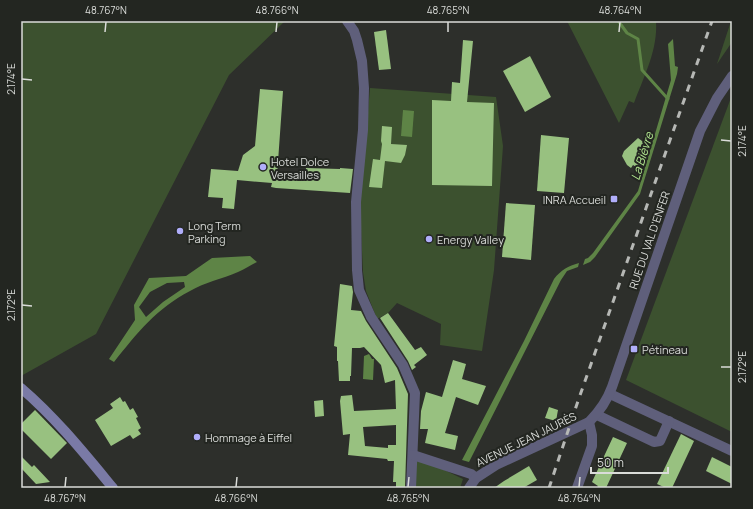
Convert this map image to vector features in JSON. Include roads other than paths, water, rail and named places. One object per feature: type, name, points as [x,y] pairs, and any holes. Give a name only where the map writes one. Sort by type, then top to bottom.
[{"type":"main road","points":[[21,388],[42,406],[66,431],[113,488]]},
{"type":"street","points":[[347,21],[354,31],[357,40],[362,61],[364,88],[363,130],[356,202],[357,270],[359,290],[371,317],[403,365],[416,393],[411,488]]},
{"type":"street","name":"RUE DU VAL D'ENFER","points":[[597,415],[610,394],[700,131],[717,98],[732,76]]},
{"type":"street","points":[[610,394],[732,451]]},
{"type":"street","points":[[597,415],[654,442],[660,441],[669,421]]},
{"type":"street","name":"AVENUE JEAN JAURÈS","points":[[469,488],[476,478],[496,465],[589,422],[597,415]]},
{"type":"street","points":[[576,488],[592,446],[592,434],[589,422]]},
{"type":"street","points":[[413,455],[471,474],[476,478]]},
{"type":"waterway","points":[[619,21],[627,33],[638,39],[642,70],[668,99]]},
{"type":"railway","points":[[549,488],[578,401],[712,21]]},
{"type":"place","name":"Hotel Dolce Versailles","points":[[263,167]]},
{"type":"place","name":"INRA Accueil","points":[[614,199]]},
{"type":"place","name":"Long Term Parking","points":[[180,231]]},
{"type":"place","name":"Energy Valley","points":[[429,239]]},
{"type":"place","name":"Pétineau","points":[[634,349]]},
{"type":"place","name":"Hommage à Eiffel","points":[[197,437]]},
{"type":"water label","name":"La Bièvre","points":[[642,156]]}]
